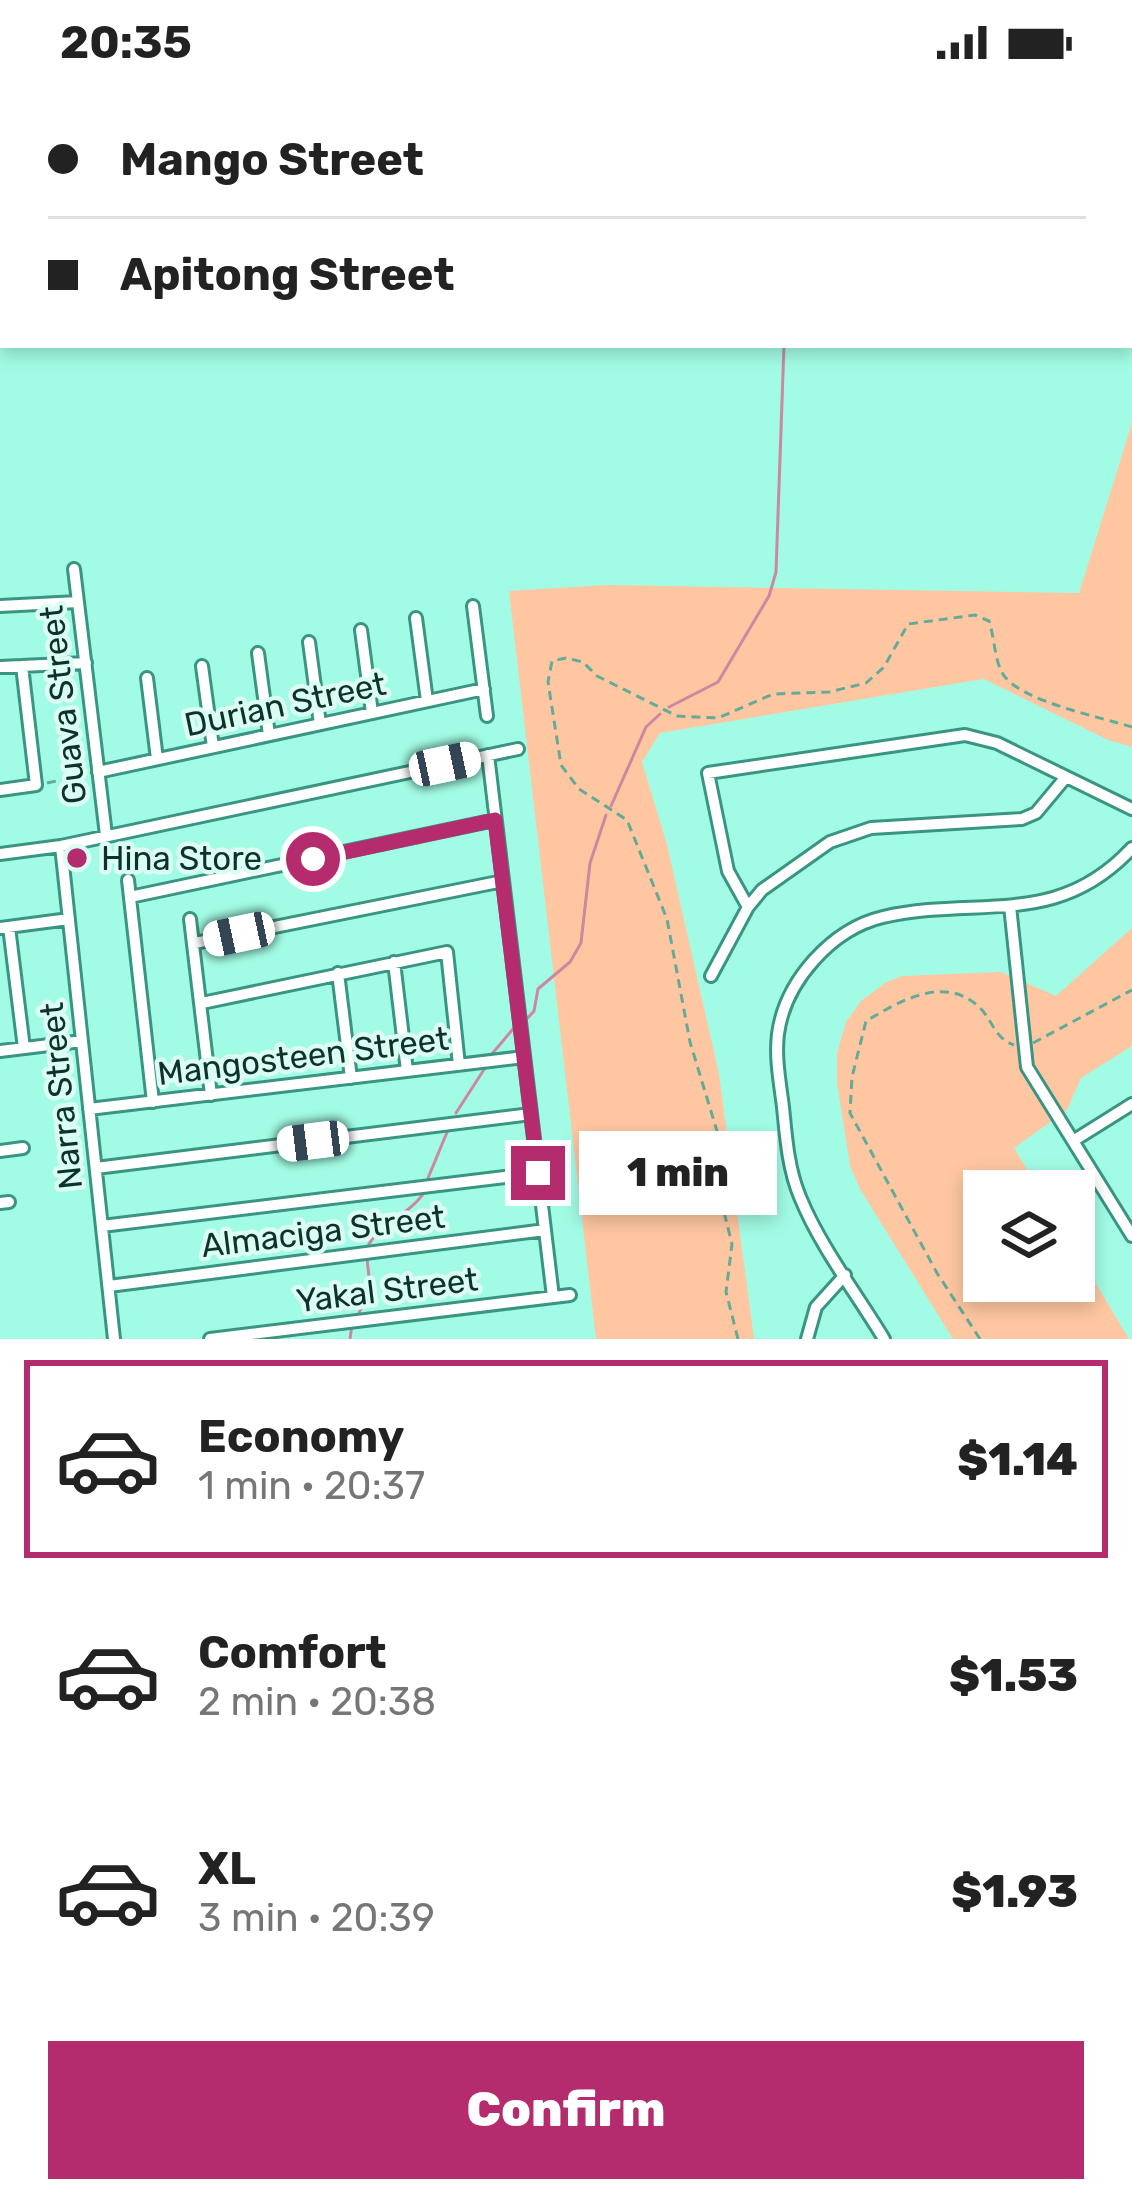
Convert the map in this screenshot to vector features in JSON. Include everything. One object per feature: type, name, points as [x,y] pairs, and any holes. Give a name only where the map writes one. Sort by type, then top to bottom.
[{"type":"street","name":"Guava Street","points":[[74,569],[106,836]]},
{"type":"street","points":[[0,607],[78,602]]},
{"type":"street","points":[[473,606],[487,716]]},
{"type":"street","points":[[416,618],[427,701]]},
{"type":"street","points":[[362,630],[372,713]]},
{"type":"street","points":[[309,642],[320,724]]},
{"type":"street","points":[[258,653],[269,735]]},
{"type":"street","points":[[0,668],[86,663]]},
{"type":"street","points":[[0,790],[36,785],[22,666]]},
{"type":"street","points":[[202,666],[213,747]]},
{"type":"street","points":[[147,678],[158,759]]},
{"type":"street","name":"Durian Street","points":[[98,772],[484,689]]},
{"type":"street","points":[[748,907],[728,871],[708,772],[964,735],[998,743],[1132,809]]},
{"type":"street","points":[[0,854],[61,846],[518,749]]},
{"type":"street","points":[[488,755],[553,1297]]},
{"type":"street","points":[[711,976],[748,907],[781,874],[850,833],[1022,819],[1036,813],[1066,777]]},
{"type":"street","points":[[130,897],[495,820]]},
{"type":"street","name":"Narra Street","points":[[61,846],[114,1339]]},
{"type":"street","points":[[884,1339],[800,1196],[791,1168],[777,1051],[788,999],[809,966],[860,925],[913,913],[1058,898],[1077,890],[1132,848]]},
{"type":"street","points":[[128,880],[153,1102]]},
{"type":"street","points":[[195,943],[503,881]]},
{"type":"street","points":[[1010,906],[1023,1049],[1035,1083],[1132,1236]]},
{"type":"street","points":[[24,1048],[4,927],[69,919]]},
{"type":"street","points":[[190,920],[212,1095]]},
{"type":"street","points":[[202,1003],[447,952],[459,1065]]},
{"type":"street","points":[[394,962],[407,1071]]},
{"type":"street","points":[[338,973],[351,1078]]},
{"type":"street","points":[[0,1051],[82,1040]]},
{"type":"street","name":"Mangosteen Street","points":[[89,1109],[524,1057]]},
{"type":"street","points":[[1073,1141],[1132,1104]]},
{"type":"street","points":[[96,1168],[531,1114]]},
{"type":"street","points":[[0,1150],[23,1148]]},
{"type":"street","points":[[102,1226],[538,1173]]},
{"type":"street","name":"Almaciga Street","points":[[109,1286],[545,1230]]},
{"type":"street","points":[[807,1339],[816,1306],[845,1275]]},
{"type":"street","name":"Yakal Street","points":[[210,1339],[570,1295]]},
{"type":"path","points":[[738,1339],[726,1292],[732,1244],[718,1188],[720,1141],[690,1042],[667,919],[626,820],[579,789],[561,765],[548,682],[552,661],[574,658],[626,692],[677,716],[704,719],[732,713],[773,694],[829,692],[866,683],[884,667],[908,624],[975,616],[989,621],[1006,680],[1027,693],[1132,727]]},
{"type":"path","points":[[36,785],[98,772]]},
{"type":"path","points":[[980,1339],[850,1113],[852,1077],[866,1021],[912,994],[955,991],[981,1010],[1001,1040],[1023,1049],[1132,990]]},
{"type":"shaded area","points":[[1132,423],[1132,747],[1108,740],[984,679],[660,733],[642,762],[667,845],[719,1074],[754,1339],[596,1339],[509,591],[607,585],[1079,593]]},
{"type":"shaded area","points":[[1132,928],[1132,1046],[1081,1078],[1067,1110],[1014,1148],[1027,1170],[963,1170],[963,1302],[1095,1302],[1095,1282],[1129,1339],[953,1339],[850,1166],[837,1083],[837,1053],[846,1022],[861,1001],[902,976],[1001,972],[1056,996]]},
{"type":"waterway","points":[[669,707],[718,682],[769,596],[776,572],[784,348]]},
{"type":"waterway","points":[[611,806],[646,727],[660,714]]},
{"type":"waterway","points":[[524,1022],[534,1011],[538,989],[570,962],[581,943],[590,863],[606,815]]},
{"type":"waterway","points":[[491,1055],[513,1029]]},
{"type":"waterway","points":[[456,1113],[485,1068]]},
{"type":"waterway","points":[[428,1178],[448,1130]]},
{"type":"waterway","points":[[369,1244],[425,1191]]},
{"type":"waterway","points":[[359,1313],[370,1285],[367,1259]]},
{"type":"waterway","points":[[350,1339],[352,1325]]},
{"type":"place","name":"Hina Store","points":[[77,858]]},
{"type":"route","points":[[313,859],[495,820],[538,1173]]}]
